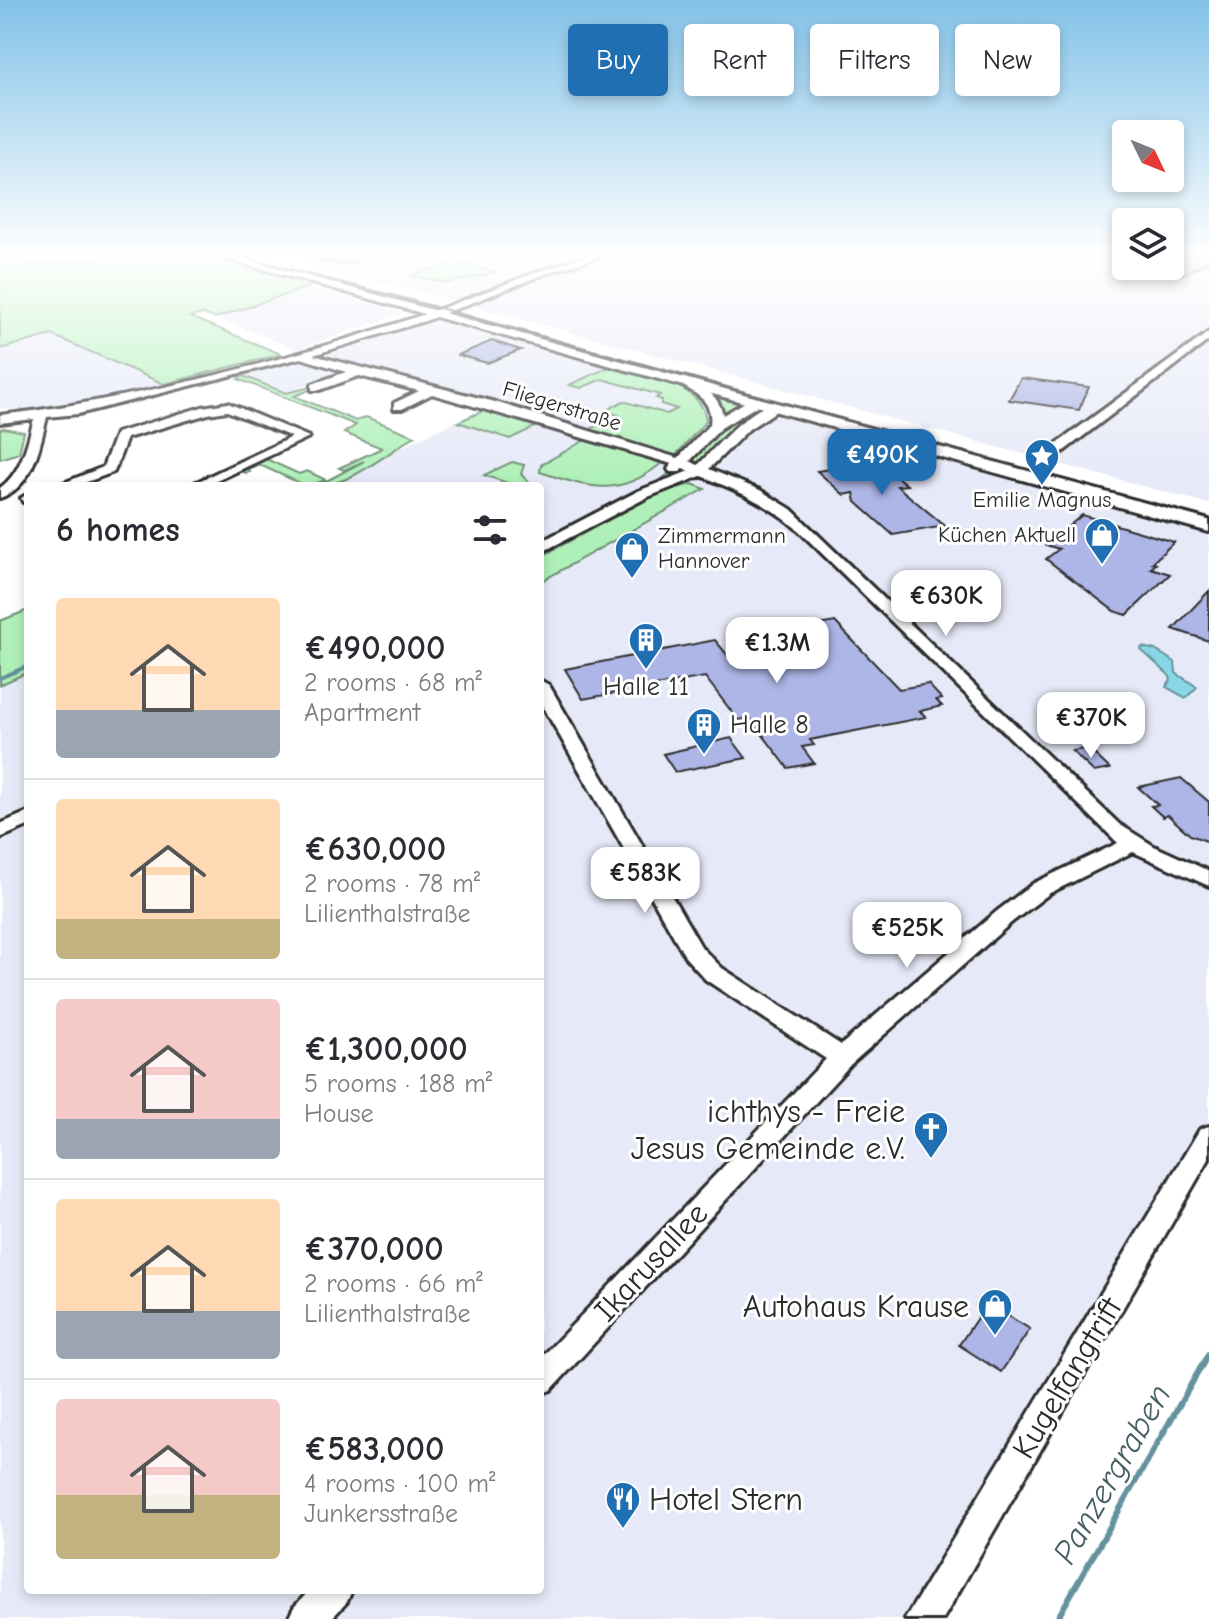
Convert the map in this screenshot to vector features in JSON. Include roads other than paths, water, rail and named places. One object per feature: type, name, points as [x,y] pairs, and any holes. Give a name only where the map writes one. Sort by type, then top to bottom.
[{"type":"main road","points":[[508,329],[756,401],[776,400],[1038,464],[1209,510]]},
{"type":"main road","points":[[516,329],[776,400],[1209,526]]},
{"type":"street","points":[[0,417],[37,417],[302,355],[383,329]]},
{"type":"street","points":[[1038,464],[1209,335]]},
{"type":"street","name":"Fliegerstraße","points":[[302,355],[491,405],[682,463],[755,493],[786,512],[1132,844],[1209,879]]},
{"type":"street","points":[[316,387],[358,372]]},
{"type":"street","points":[[687,383],[706,395],[716,406],[716,425]]},
{"type":"street","points":[[398,406],[430,390]]},
{"type":"street","points":[[544,546],[643,494],[700,471],[744,426],[776,400]]},
{"type":"street","points":[[643,494],[682,463],[716,425],[756,401]]},
{"type":"street","points":[[74,482],[109,469],[116,440],[121,436],[206,410],[237,409],[303,437],[204,482]]},
{"type":"street","points":[[3,492],[26,468],[37,417]]},
{"type":"street","points":[[3,492],[24,497]]},
{"type":"street","points":[[544,692],[694,953],[714,974],[842,1058]]},
{"type":"street","points":[[0,832],[24,820]]},
{"type":"street","name":"Ikarusallee","points":[[544,1376],[842,1058],[1004,917],[1042,888],[1132,844]]},
{"type":"street","name":"Kugelfangtrift","points":[[923,1619],[1209,1136]]},
{"type":"street","points":[[306,1619],[331,1594]]},
{"type":"water","points":[[1142,647],[1155,650],[1175,662],[1176,673],[1197,687],[1186,698],[1166,687],[1171,679],[1169,675],[1141,650]]},
{"type":"waterway","points":[[0,678],[24,668]]},
{"type":"waterway","name":"Panzergraben","points":[[1057,1619],[1209,1353]]},
{"type":"tram line","points":[[514,329],[1209,519]]},
{"type":"place","name":"Emilie Magnus","points":[[1042,487]]},
{"type":"place","name":"Küchen Aktuell","points":[[1102,566]]},
{"type":"place","name":"Zimmermann Hannover","points":[[632,580]]},
{"type":"place","name":"Halle 11","points":[[646,671]]},
{"type":"place","name":"Halle 8","points":[[704,756]]},
{"type":"place","name":"ichthys - Freie Jesus Gemeinde e.V.","points":[[931,1160]]},
{"type":"place","name":"Autohaus Krause","points":[[995,1337]]},
{"type":"place","name":"Hotel Stern","points":[[623,1530]]}]
